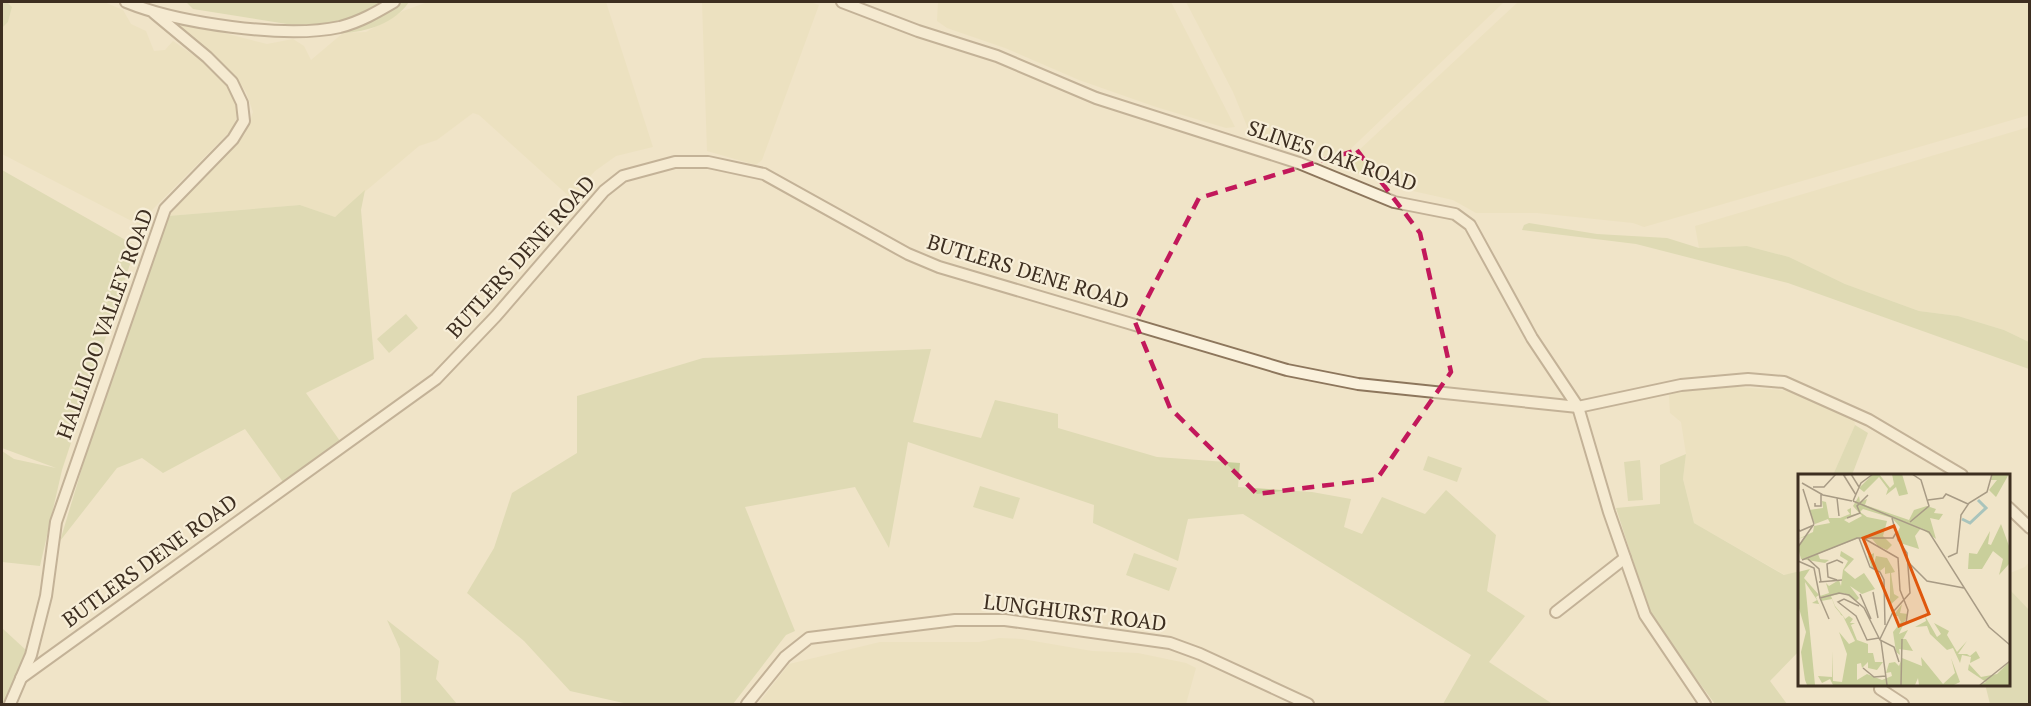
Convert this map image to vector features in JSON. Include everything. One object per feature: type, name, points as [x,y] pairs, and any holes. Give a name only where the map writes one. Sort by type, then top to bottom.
[{"type":"street","points":[[126,2],[174,22],[311,29],[340,27],[372,15],[394,2]]},
{"type":"street","name":"SLINES OAK ROAD","points":[[842,2],[918,31],[998,56],[1096,98],[1299,163],[1382,198],[1407,206],[1455,214],[1474,231],[1532,338],[1578,407],[1624,558],[1645,615],[1705,705]]},
{"type":"street","name":"HALLILOO VALLEY ROAD","points":[[10,705],[31,655],[46,596],[56,522],[165,209],[233,139],[244,121],[242,103],[232,82],[174,22]]},
{"type":"street","name":"BUTLERS DENE ROAD","points":[[21,678],[436,379],[512,298],[604,191],[623,176],[659,164],[708,162],[764,174],[908,254],[939,267],[1287,370],[1400,389],[1578,407],[1681,385],[1748,379],[1784,382],[1869,420],[1960,474]]},
{"type":"street","points":[[2010,509],[2030,528]]},
{"type":"street","points":[[1556,612],[1624,558]]},
{"type":"street","name":"LUNGHURST ROAD","points":[[747,705],[785,657],[808,638],[931,621],[955,620],[1005,620],[1170,643],[1210,658],[1308,705]]},
{"type":"street","points":[[1881,689],[1903,705]]},
{"type":"highlighted area","points":[[1357,150],[1420,233],[1451,372],[1377,479],[1257,494],[1170,408],[1135,322],[1199,198]]},
{"type":"shaded area","points":[[7,2],[104,2],[123,10],[131,24],[146,31],[154,51],[165,50],[173,41],[212,68],[235,96],[239,109],[233,128],[152,210],[147,229],[2,154],[2,28],[8,22],[12,7]]},
{"type":"shaded area","points":[[428,2],[606,2],[653,147],[616,156],[595,171],[571,198],[479,115],[473,113],[437,140],[419,146],[335,217],[300,205],[168,216],[245,134],[253,112],[246,92],[231,71],[179,27],[182,22],[267,44],[293,39],[304,46],[311,60],[343,33],[366,32],[403,11]]},
{"type":"shaded area","points":[[702,2],[810,2],[819,5],[762,160],[756,165],[707,151]]},
{"type":"shaded area","points":[[938,2],[1171,2],[1235,127],[1226,128],[1156,107],[1079,80],[1005,48],[947,28],[937,21]]},
{"type":"shaded area","points":[[1186,2],[1504,2],[1338,161],[1249,131],[1233,92]]},
{"type":"shaded area","points":[[1518,2],[2029,2],[2029,115],[1644,227],[1633,223],[1537,213],[1476,213],[1453,200],[1395,187],[1344,168],[1343,165]]},
{"type":"shaded area","points":[[2029,127],[2029,342],[2004,330],[1958,316],[1919,311],[1845,284],[1789,257],[1747,246],[1699,248],[1695,226]]},
{"type":"shaded area","points":[[1723,386],[1793,391],[1854,420],[1855,425],[1833,474],[1798,474],[1798,572],[1785,575],[1694,523],[1683,479],[1686,454],[1681,422],[1670,413],[1670,392]]},
{"type":"shaded area","points":[[2029,562],[2029,621],[2010,596],[2010,573],[2025,567]]},
{"type":"shaded area","points":[[999,638],[1022,639],[1092,651],[1138,653],[1186,663],[1196,668],[1186,704],[758,704],[789,664],[880,642],[979,642]]},
{"type":"green space","points":[[2,2],[7,2],[12,7],[8,22],[2,28]]},
{"type":"green space","points":[[186,2],[409,2],[396,16],[380,25],[361,31],[343,33],[193,9]]},
{"type":"green space","points":[[2,170],[136,246],[62,470],[40,566],[2,562],[2,451],[14,459],[56,468],[2,448]]},
{"type":"green space","points":[[365,190],[361,210],[374,359],[306,393],[340,441],[283,482],[245,429],[163,473],[142,458],[117,468],[60,541],[89,445],[168,216],[300,205],[335,217]]},
{"type":"green space","points":[[1529,223],[1597,234],[1667,238],[1699,248],[1747,246],[1789,257],[1845,284],[1919,311],[1958,316],[2004,330],[2029,342],[2029,369],[1788,283],[1636,244],[1522,230],[1524,225]]},
{"type":"green space","points":[[406,314],[418,328],[389,353],[377,339]]},
{"type":"green space","points":[[931,349],[913,422],[981,438],[995,400],[1058,414],[1058,428],[1157,457],[1240,463],[1238,487],[1312,492],[1351,499],[1344,527],[1362,534],[1382,497],[1425,514],[1446,490],[1496,535],[1487,591],[1525,616],[1489,662],[1551,703],[1443,704],[1471,655],[1243,514],[1188,519],[1178,561],[1093,523],[1094,505],[908,442],[889,548],[855,487],[745,507],[795,631],[786,635],[733,704],[628,704],[570,691],[524,641],[467,593],[494,548],[512,493],[577,453],[577,396],[703,358]]},
{"type":"green space","points":[[1855,425],[1868,433],[1852,474],[1833,474]]},
{"type":"green space","points":[[1686,454],[1683,479],[1694,523],[1784,575],[1798,572],[1798,652],[1770,681],[1787,704],[1715,704],[1652,619],[1616,508],[1660,504],[1660,465]]},
{"type":"green space","points":[[1428,456],[1462,468],[1457,482],[1423,470]]},
{"type":"green space","points":[[1640,460],[1643,500],[1628,501],[1624,462]]},
{"type":"green space","points":[[980,486],[1020,498],[1013,519],[973,507]]},
{"type":"green space","points":[[1134,553],[1177,568],[1169,591],[1126,575]]},
{"type":"green space","points":[[2010,590],[2029,610],[2029,704],[1990,704],[1985,685],[2010,685]]},
{"type":"green space","points":[[387,620],[439,661],[436,679],[457,704],[401,704],[400,649]]},
{"type":"green space","points":[[2,628],[27,651],[4,704],[2,704]]}]
